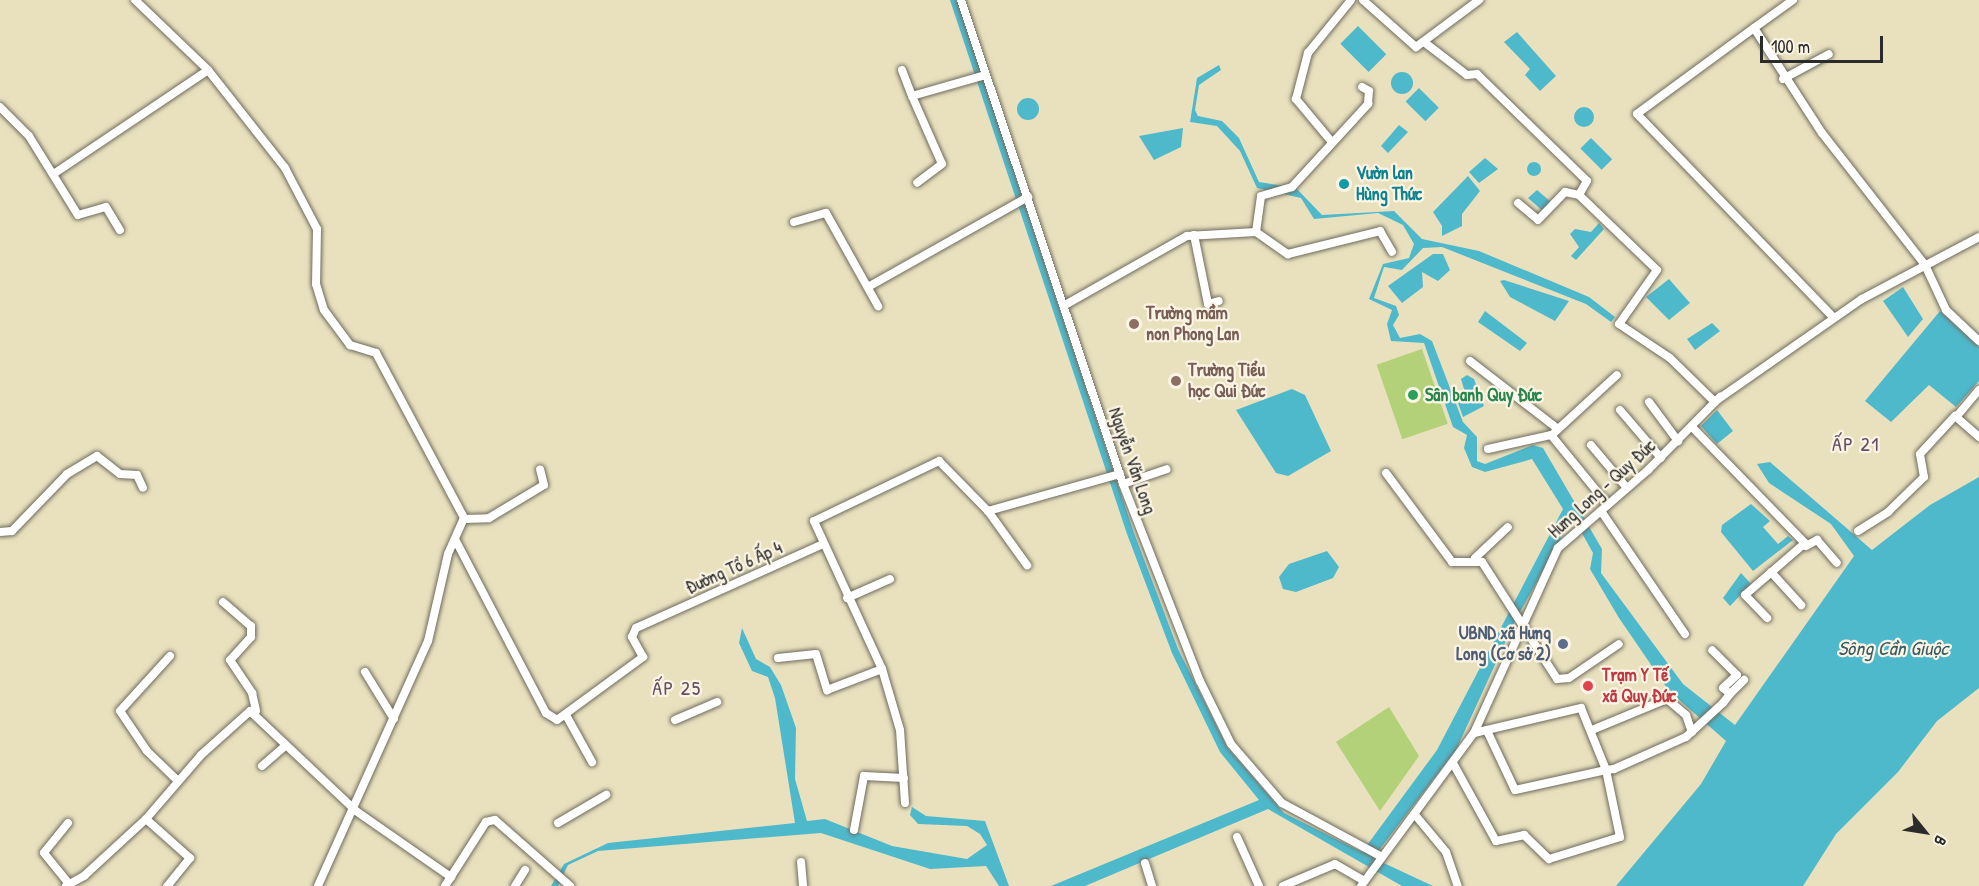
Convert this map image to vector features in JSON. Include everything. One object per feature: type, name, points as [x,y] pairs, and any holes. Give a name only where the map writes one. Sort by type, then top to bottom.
[{"type":"street","points":[[135,0],[208,70],[285,168],[311,214],[317,238],[317,297],[350,345],[376,353],[465,519],[456,542],[448,554],[428,641],[356,812],[318,886]]},
{"type":"street","name":"Nguyễn Văn Long","points":[[961,0],[1065,305],[1123,484],[1173,622],[1232,744],[1282,803],[1380,857]]},
{"type":"street","points":[[1331,141],[1296,99],[1308,53],[1351,0]]},
{"type":"street","points":[[1363,0],[1413,46],[1424,42],[1479,0]]},
{"type":"street","points":[[1793,0],[1637,114],[1833,317]]},
{"type":"street","points":[[1754,28],[1784,79],[1925,266],[1946,310],[1979,341]]},
{"type":"street","points":[[1424,42],[1467,75],[1478,74],[1587,180],[1579,195]]},
{"type":"street","points":[[1784,79],[1829,54]]},
{"type":"street","points":[[55,173],[208,70]]},
{"type":"street","points":[[902,70],[942,164],[917,183]]},
{"type":"street","points":[[912,96],[985,75]]},
{"type":"street","points":[[1256,232],[1260,198],[1268,193],[1292,187],[1331,141],[1368,104],[1369,91],[1362,87]]},
{"type":"street","points":[[0,107],[55,173],[78,215],[106,207],[120,230]]},
{"type":"street","points":[[1518,203],[1538,220],[1565,192],[1579,195],[1657,270],[1619,324],[1670,358],[1718,400]]},
{"type":"street","points":[[868,287],[1028,197]]},
{"type":"street","points":[[794,222],[826,213],[878,306]]},
{"type":"street","points":[[1065,305],[1194,235],[1256,232],[1288,254],[1380,231],[1392,252]]},
{"type":"street","points":[[1194,235],[1208,304],[1219,301]]},
{"type":"street","name":"Hưng Long - Quy Đức","points":[[1362,883],[1380,857],[1416,816],[1454,765],[1474,733],[1558,548],[1661,458],[1707,412],[1726,389],[1833,317],[1979,237]]},
{"type":"street","points":[[1470,361],[1558,429]]},
{"type":"street","points":[[1488,449],[1551,435],[1617,375]]},
{"type":"street","points":[[1858,531],[1888,512],[1924,477],[1920,454],[1979,390]]},
{"type":"street","points":[[1648,402],[1678,441]]},
{"type":"street","points":[[1620,410],[1661,458]]},
{"type":"street","points":[[1957,416],[1979,437]]},
{"type":"street","points":[[1692,427],[1806,546]]},
{"type":"street","points":[[1551,435],[1608,505]]},
{"type":"street","points":[[1591,445],[1627,488]]},
{"type":"street","points":[[0,532],[12,531],[67,474],[96,456],[120,474],[137,475],[143,488]]},
{"type":"street","points":[[905,804],[900,730],[882,669],[813,524],[817,518],[939,461],[988,512],[1027,565]]},
{"type":"street","points":[[465,519],[489,518],[544,485],[540,469]]},
{"type":"street","points":[[1123,484],[1167,469]]},
{"type":"street","points":[[1386,473],[1452,562],[1475,558],[1508,527]]},
{"type":"street","points":[[988,512],[1120,474]]},
{"type":"street","points":[[1601,511],[1684,634]]},
{"type":"street","points":[[1767,618],[1745,595],[1771,572],[1816,540],[1837,563]]},
{"type":"street","points":[[456,542],[546,713],[553,719],[566,716],[592,762]]},
{"type":"street","name":"Đường Tổ 6 Ấp 4","points":[[566,716],[643,657],[632,637],[636,628],[821,545]]},
{"type":"street","points":[[1475,558],[1562,680],[1619,644]]},
{"type":"street","points":[[1771,572],[1801,605]]},
{"type":"street","points":[[847,598],[890,579]]},
{"type":"street","points":[[223,602],[251,626],[251,637],[230,660],[252,693],[256,711],[284,747],[356,812],[451,877]]},
{"type":"street","points":[[1712,650],[1737,675],[1724,688],[1730,694]]},
{"type":"street","points":[[778,658],[816,654],[827,690],[882,669]]},
{"type":"street","points":[[170,656],[120,711],[178,781]]},
{"type":"street","points":[[365,672],[394,719]]},
{"type":"street","points":[[1488,733],[1515,790],[1606,770],[1692,732],[1744,680]]},
{"type":"street","points":[[1592,730],[1666,699],[1686,715],[1692,732]]},
{"type":"street","points":[[675,720],[717,702]]},
{"type":"street","points":[[1454,765],[1484,812],[1494,840],[1524,835],[1549,859],[1620,836],[1606,770],[1586,712],[1573,707],[1488,733],[1474,733]]},
{"type":"street","points":[[68,823],[44,853],[67,885],[80,884],[146,819],[178,781],[250,711],[256,711]]},
{"type":"street","points":[[262,766],[284,747]]},
{"type":"street","points":[[854,831],[864,776],[904,778]]},
{"type":"street","points":[[558,823],[606,795]]},
{"type":"street","points":[[1416,816],[1446,852],[1458,886]]},
{"type":"street","points":[[146,819],[190,858],[167,886]]},
{"type":"street","points":[[445,886],[486,822],[495,820],[538,852],[570,886]]},
{"type":"street","points":[[1237,837],[1259,886]]},
{"type":"street","points":[[801,862],[803,886]]},
{"type":"street","points":[[1145,863],[1152,886]]},
{"type":"street","points":[[1283,886],[1335,864],[1362,883]]},
{"type":"street","points":[[515,886],[525,870]]},
{"type":"green space","name":"Sân banh Quy Đức","points":[[1422,349],[1448,424],[1402,439],[1377,365]]},
{"type":"green space","points":[[1389,707],[1419,756],[1380,811],[1336,742]]},
{"type":"water","name":"Sông Cần Giuộc","points":[[950,0],[957,0],[1134,533],[1178,649],[1227,747],[1284,813],[1362,852],[1437,750],[1563,509],[1532,459],[1485,472],[1472,467],[1464,448],[1467,435],[1453,427],[1424,343],[1391,341],[1387,324],[1392,310],[1369,299],[1383,264],[1409,258],[1414,244],[1403,225],[1378,213],[1314,219],[1301,198],[1257,188],[1240,151],[1217,126],[1190,122],[1197,78],[1219,65],[1221,70],[1199,85],[1195,110],[1198,116],[1222,121],[1239,138],[1259,182],[1296,188],[1322,215],[1394,211],[1422,239],[1479,251],[1589,297],[1615,317],[1611,322],[1586,304],[1442,247],[1423,248],[1402,270],[1384,267],[1374,298],[1396,306],[1399,315],[1393,325],[1400,338],[1420,334],[1432,341],[1463,422],[1477,437],[1477,461],[1485,464],[1533,445],[1543,448],[1602,549],[1601,573],[1683,684],[1735,725],[1854,556],[1831,524],[1769,483],[1757,464],[1770,462],[1872,550],[1930,505],[1979,477],[1979,688],[1937,721],[1898,772],[1836,834],[1803,886],[1616,886],[1701,784],[1726,741],[1669,691],[1619,618],[1590,569],[1593,553],[1573,517],[1515,621],[1456,750],[1373,858],[1433,886],[1402,886],[1268,809],[1085,886],[1051,886],[1259,800],[1220,752],[1172,653],[1127,534]]},
{"type":"water","points":[[1358,26],[1386,54],[1369,72],[1340,44]]},
{"type":"water","points":[[1517,32],[1556,76],[1540,91],[1525,75],[1530,69],[1504,42]]},
{"type":"water","points":[[1402,72],[1410,75],[1413,83],[1410,91],[1402,94],[1394,91],[1391,83],[1394,75]]},
{"type":"water","points":[[1419,88],[1439,108],[1425,121],[1406,101]]},
{"type":"water","points":[[1028,98],[1036,101],[1039,109],[1036,117],[1028,120],[1020,117],[1017,109],[1020,101]]},
{"type":"water","points":[[1584,107],[1591,110],[1594,117],[1591,124],[1584,127],[1577,124],[1574,117],[1577,110]]},
{"type":"water","points":[[1399,125],[1408,132],[1388,153],[1381,146]]},
{"type":"water","points":[[1183,128],[1181,147],[1154,160],[1139,136]]},
{"type":"water","points":[[1591,138],[1612,159],[1602,170],[1580,149]]},
{"type":"water","points":[[1485,158],[1498,169],[1479,183],[1469,172]]},
{"type":"water","points":[[1534,162],[1539,164],[1541,169],[1539,174],[1534,176],[1529,174],[1527,169],[1529,164]]},
{"type":"water","points":[[1468,176],[1480,191],[1462,214],[1462,226],[1442,236],[1442,226],[1433,212]]},
{"type":"water","points":[[1537,190],[1551,202],[1544,212],[1528,198]]},
{"type":"water","points":[[1599,223],[1604,229],[1576,260],[1571,256],[1579,247],[1570,234],[1575,229],[1591,232]]},
{"type":"water","points":[[1433,254],[1443,254],[1450,270],[1438,281],[1422,272],[1423,287],[1402,303],[1388,286]]},
{"type":"water","points":[[1669,279],[1690,303],[1669,320],[1646,297]]},
{"type":"water","points":[[1504,280],[1569,301],[1555,321],[1510,297],[1500,281]]},
{"type":"water","points":[[1903,287],[1923,319],[1908,337],[1883,301]]},
{"type":"water","points":[[1485,311],[1527,343],[1520,351],[1478,322]]},
{"type":"water","points":[[1940,311],[1979,347],[1979,381],[1956,407],[1929,385],[1891,422],[1865,401]]},
{"type":"water","points":[[1712,323],[1720,331],[1695,350],[1687,339]]},
{"type":"water","points":[[1467,375],[1474,379],[1484,406],[1463,417],[1458,403],[1467,399],[1461,379]]},
{"type":"water","points":[[1292,389],[1305,395],[1331,451],[1288,476],[1276,473],[1236,410]]},
{"type":"water","points":[[1717,410],[1733,431],[1717,444],[1701,426]]},
{"type":"water","points":[[1751,504],[1770,521],[1763,527],[1778,544],[1788,536],[1793,540],[1753,571],[1721,532],[1722,525]]},
{"type":"water","points":[[1327,551],[1339,567],[1333,578],[1296,592],[1283,589],[1279,577],[1289,564]]},
{"type":"water","points":[[1741,573],[1751,584],[1730,606],[1723,598]]},
{"type":"water","points":[[742,628],[756,659],[770,667],[781,685],[796,728],[795,779],[807,821],[825,819],[892,846],[967,859],[987,845],[980,834],[967,826],[918,824],[910,815],[912,807],[926,816],[985,821],[1009,886],[999,886],[986,866],[930,869],[821,833],[598,851],[568,865],[558,886],[551,886],[564,864],[608,843],[795,823],[775,698],[768,677],[752,671],[739,643]]},
{"type":"place","name":"Vườn lan Hùng Thức","points":[[1344,184]]},
{"type":"place","name":"Trường mầm non Phong Lan","points":[[1134,324]]},
{"type":"place","name":"Trường Tiểu học Qui Đức","points":[[1176,381]]},
{"type":"place","name":"Sân banh Quy Đức","points":[[1413,395]]},
{"type":"place","name":"UBND xã Hưng Long (Cơ sở 2)","points":[[1563,644]]},
{"type":"place","name":"Trạm Y Tế xã Quy Đức","points":[[1588,686]]},
{"type":"district","name":"ẤP 21","points":[[1856,443]]},
{"type":"district","name":"ẤP 25","points":[[677,687]]}]
